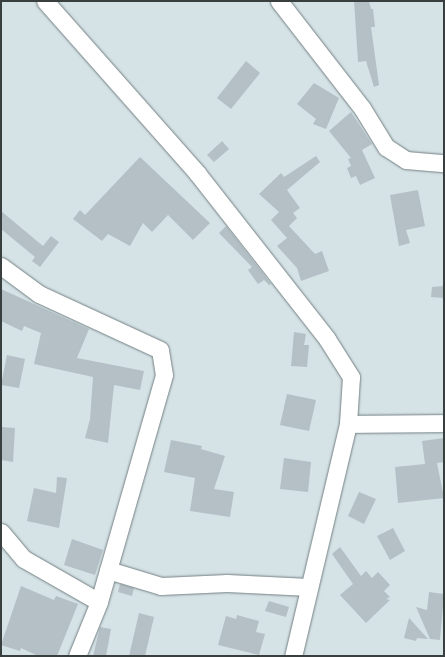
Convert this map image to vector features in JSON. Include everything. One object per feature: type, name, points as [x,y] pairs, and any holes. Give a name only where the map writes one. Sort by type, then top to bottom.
[{"type":"street","points":[[45,1],[197,173],[327,339],[351,377],[348,424],[293,656]]},
{"type":"street","points":[[279,1],[362,108],[386,147],[406,160],[444,163]]},
{"type":"street","points":[[1,266],[39,294],[160,350],[164,375],[99,602],[77,656]]},
{"type":"street","points":[[348,424],[444,423]]},
{"type":"street","points":[[1,532],[24,559],[99,602]]},
{"type":"street","points":[[108,570],[161,586],[227,584],[309,587]]},
{"type":"building","points":[[354,1],[369,1],[371,9],[373,9],[375,27],[371,27],[379,85],[374,87],[366,61],[358,62]]},
{"type":"building","points":[[246,61],[260,73],[231,109],[217,98]]},
{"type":"building","points":[[314,83],[339,98],[326,129],[313,124],[316,119],[297,104]]},
{"type":"building","points":[[351,112],[372,144],[362,150],[375,178],[360,185],[356,176],[351,178],[347,168],[351,166],[348,159],[351,158],[329,131]]},
{"type":"building","points":[[222,141],[229,149],[214,162],[207,155]]},
{"type":"building","points":[[316,156],[320,162],[287,190],[300,208],[293,213],[297,218],[289,226],[315,254],[322,251],[329,271],[301,281],[297,268],[277,246],[287,238],[271,220],[279,212],[259,194],[281,173],[284,177]]},
{"type":"building","points":[[140,157],[210,223],[193,240],[168,215],[152,232],[143,223],[130,246],[108,234],[102,241],[73,219],[80,210],[85,215]]},
{"type":"building","points":[[418,190],[425,226],[406,230],[410,243],[399,246],[390,195]]},
{"type":"building","points":[[1,211],[43,246],[51,236],[59,242],[40,267],[32,261],[35,257],[1,229]]},
{"type":"building","points":[[226,226],[271,284],[269,285],[264,280],[258,284],[248,270],[252,267],[219,233]]},
{"type":"building","points":[[444,286],[444,298],[431,297],[432,287]]},
{"type":"building","points":[[1,289],[89,329],[77,358],[144,371],[140,390],[114,385],[108,443],[85,438],[90,419],[93,377],[34,364],[41,333],[24,326],[22,331],[1,321]]},
{"type":"building","points":[[294,332],[306,334],[304,345],[309,345],[307,367],[291,366]]},
{"type":"building","points":[[7,355],[25,359],[19,388],[1,385]]},
{"type":"building","points":[[287,394],[316,400],[309,431],[280,425]]},
{"type":"building","points":[[1,427],[15,428],[13,462],[1,460]]},
{"type":"building","points":[[444,438],[444,462],[437,463],[444,498],[398,503],[395,467],[425,464],[422,441]]},
{"type":"building","points":[[171,440],[202,446],[201,449],[225,456],[214,489],[234,492],[230,517],[190,511],[195,478],[164,472]]},
{"type":"building","points":[[284,458],[311,462],[308,492],[280,489]]},
{"type":"building","points":[[57,477],[67,478],[59,528],[27,521],[34,488],[56,493]]},
{"type":"building","points":[[359,492],[376,499],[364,524],[348,516]]},
{"type":"building","points":[[393,528],[405,551],[390,560],[377,536]]},
{"type":"building","points":[[72,539],[103,550],[95,575],[64,565]]},
{"type":"building","points":[[340,547],[361,576],[366,571],[372,578],[378,572],[390,585],[384,591],[390,597],[386,599],[390,600],[366,623],[340,595],[353,584],[332,554]]},
{"type":"building","points":[[120,584],[134,588],[132,596],[118,592]]},
{"type":"building","points":[[21,586],[54,600],[56,596],[78,604],[57,656],[38,656],[21,648],[20,651],[1,645]]},
{"type":"building","points":[[429,592],[444,594],[440,640],[430,639],[416,607],[427,610]]},
{"type":"building","points":[[269,601],[289,607],[286,617],[265,611]]},
{"type":"building","points":[[139,613],[154,617],[145,656],[129,656]]},
{"type":"building","points":[[237,615],[259,621],[256,632],[265,634],[259,655],[218,645],[226,616],[236,619]]},
{"type":"building","points":[[409,618],[428,639],[417,638],[416,641],[404,638]]},
{"type":"building","points":[[100,627],[111,629],[106,656],[93,656]]}]
